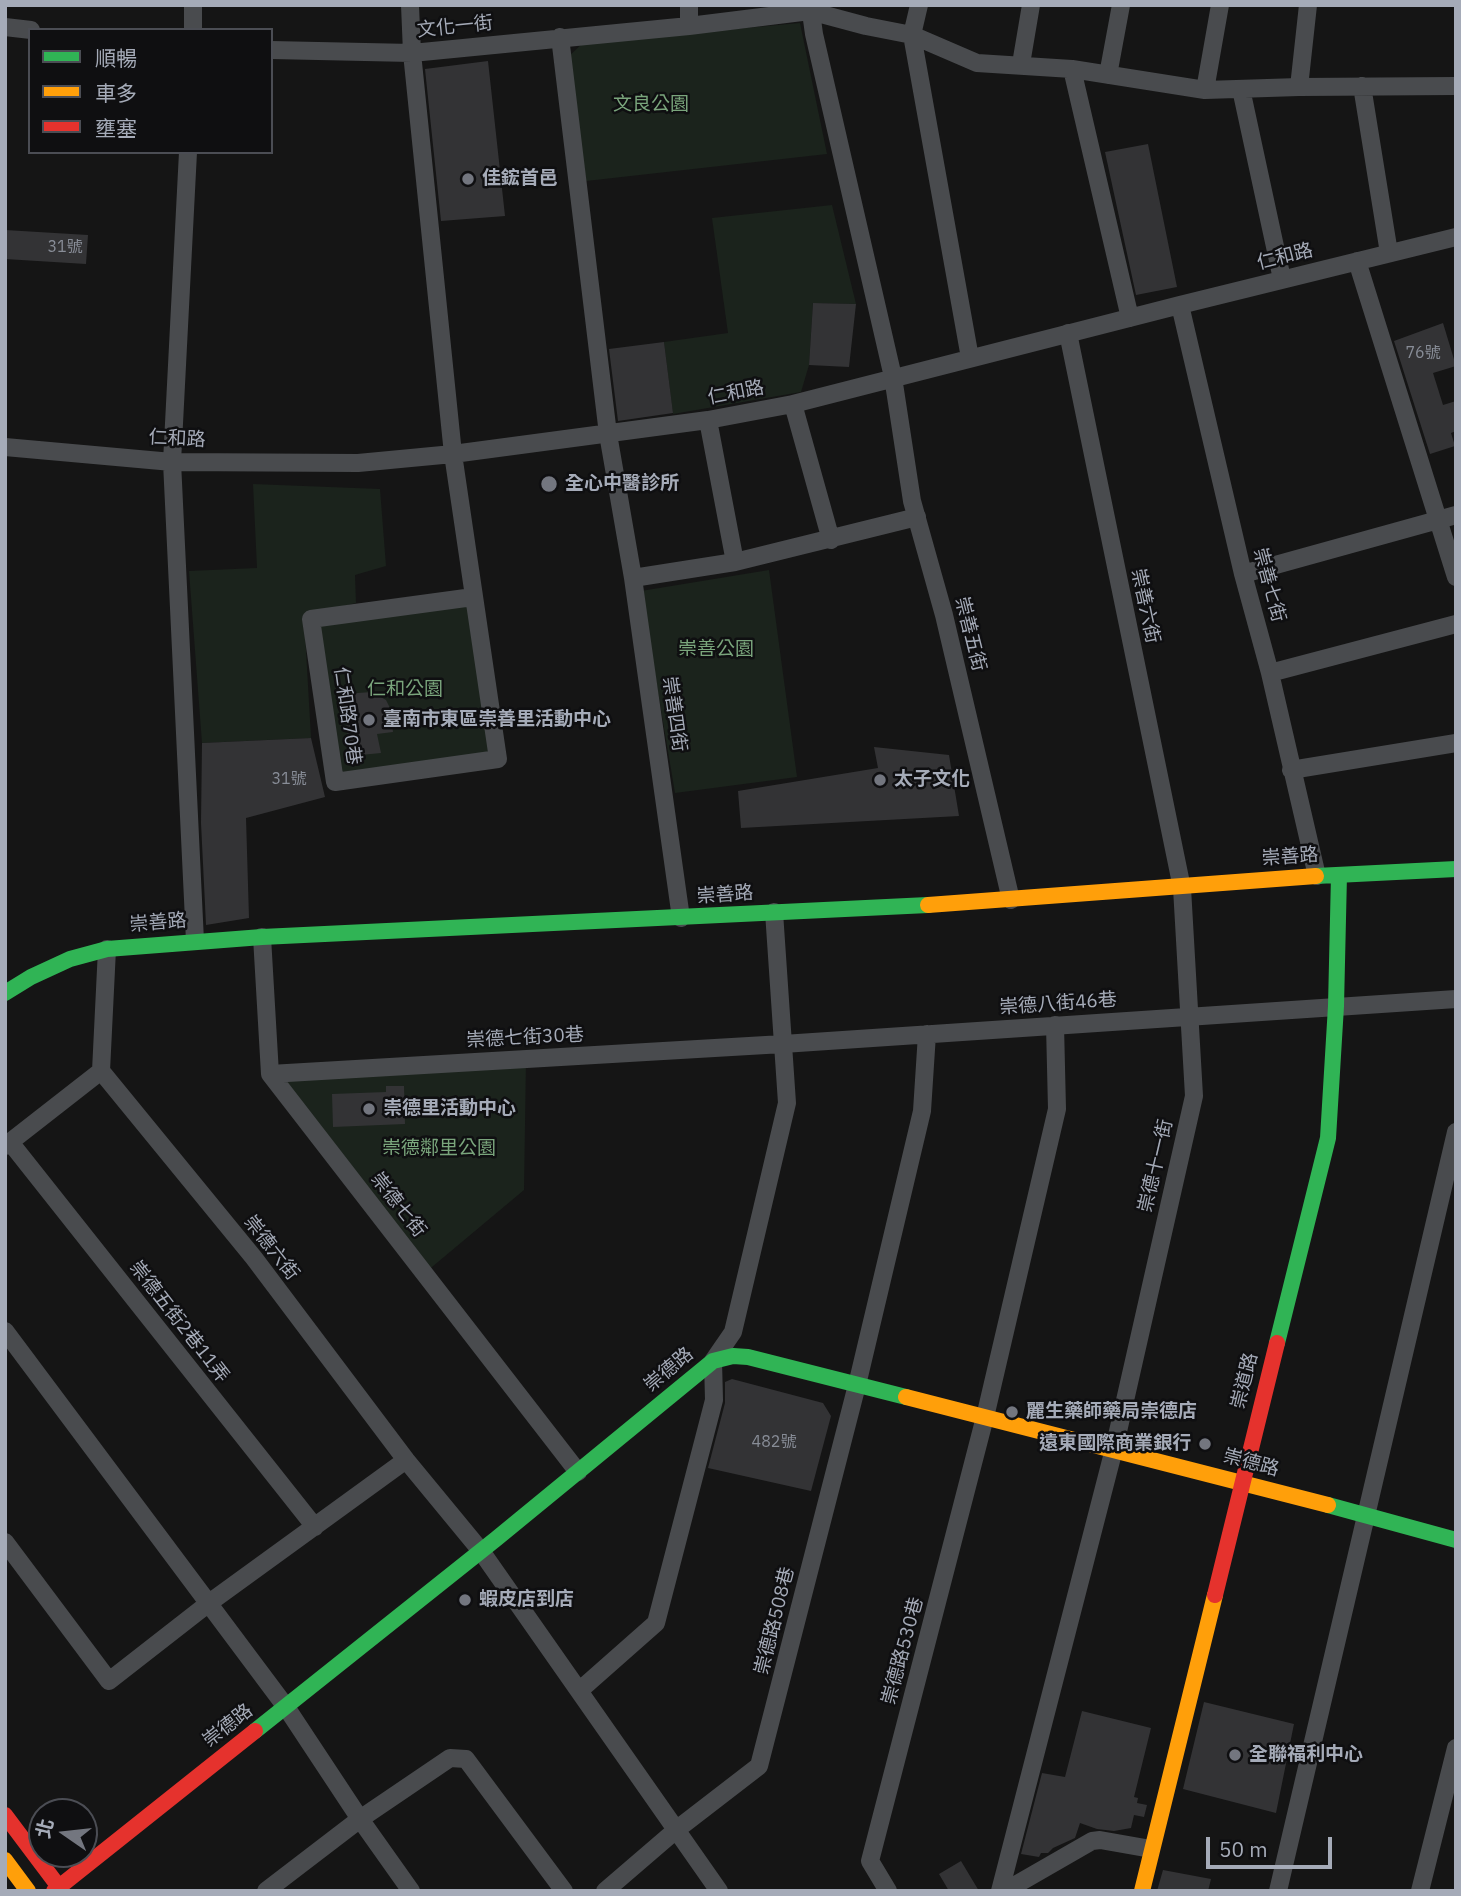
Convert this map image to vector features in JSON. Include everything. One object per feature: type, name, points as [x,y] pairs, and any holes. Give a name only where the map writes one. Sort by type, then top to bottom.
[{"type":"street","points":[[193,5],[193,28]]},
{"type":"street","name":"仁和路70巷","points":[[410,5],[412,53],[453,454],[498,759],[335,782],[311,619],[473,597]]},
{"type":"street","points":[[689,5],[689,26]]},
{"type":"street","points":[[919,5],[912,35],[970,358]]},
{"type":"street","points":[[1021,64],[1031,5]]},
{"type":"street","points":[[1108,75],[1121,5]]},
{"type":"street","points":[[1205,90],[1220,5]]},
{"type":"street","points":[[1299,86],[1308,5]]},
{"type":"street","points":[[810,8],[866,26],[912,35],[977,63],[1072,69],[1205,90],[1455,83]]},
{"type":"street","name":"文化一街","points":[[273,50],[412,53],[689,26],[810,8]]},
{"type":"street","name":"崇善五街","points":[[810,8],[893,377],[912,501],[944,615],[1011,900]]},
{"type":"street","points":[[5,27],[28,30]]},
{"type":"street","name":"崇善四街","points":[[560,37],[608,434],[634,578],[681,918]]},
{"type":"street","points":[[1072,69],[1130,318]]},
{"type":"street","points":[[1362,86],[1389,253]]},
{"type":"street","points":[[1241,89],[1282,279]]},
{"type":"street","points":[[188,154],[172,462],[195,941]]},
{"type":"street","name":"仁和路","points":[[5,447],[172,462],[358,463],[453,454],[708,420],[793,404],[1180,304],[1456,237]]},
{"type":"street","points":[[1357,261],[1448,517],[1456,576]]},
{"type":"street","name":"崇善七街","points":[[1180,304],[1317,876]]},
{"type":"street","name":"崇善六街","points":[[1068,333],[1182,888]]},
{"type":"street","points":[[793,404],[831,540]]},
{"type":"street","points":[[708,420],[735,562]]},
{"type":"street","points":[[634,578],[735,562],[917,517]]},
{"type":"street","points":[[1243,574],[1448,517]]},
{"type":"street","points":[[1270,673],[1456,624]]},
{"type":"street","points":[[1291,769],[1456,743]]},
{"type":"street","name":"崇善路","points":[[5,993],[31,977],[70,959],[107,949],[195,941],[1011,900],[1317,876],[1456,869]]},
{"type":"street","name":"崇道路","points":[[1142,1891],[1328,1138],[1336,1006],[1339,875]]},
{"type":"street","name":"崇德十一街","points":[[1000,1891],[1114,1449],[1194,1096],[1182,888]]},
{"type":"street","points":[[579,1691],[656,1623],[714,1400],[713,1361],[733,1332],[786,1103],[774,912]]},
{"type":"street","points":[[262,937],[270,1074]]},
{"type":"street","points":[[8,1144],[101,1071],[107,949]]},
{"type":"street","name":"崇德八街46巷","points":[[783,1044],[1456,999]]},
{"type":"street","name":"崇德路530巷","points":[[888,1891],[870,1861],[985,1417],[1057,1109],[1055,1025]]},
{"type":"street","name":"崇德路508巷","points":[[604,1891],[676,1830],[759,1766],[858,1385],[922,1111],[927,1034]]},
{"type":"street","name":"崇德七街30巷","points":[[270,1074],[783,1044]]},
{"type":"street","name":"崇德六街","points":[[101,1071],[254,1258],[406,1460],[481,1551],[719,1891]]},
{"type":"street","name":"崇德七街","points":[[270,1074],[578,1472]]},
{"type":"street","points":[[1278,1891],[1456,1132]]},
{"type":"street","name":"崇德五街2巷11弄","points":[[8,1144],[314,1527]]},
{"type":"street","points":[[5,1331],[286,1707],[411,1891]]},
{"type":"street","name":"崇德路","points":[[58,1889],[481,1551],[713,1361],[733,1356],[748,1357],[1114,1449],[1456,1540]]},
{"type":"street","points":[[5,1542],[109,1681],[209,1603],[406,1460]]},
{"type":"street","points":[[1420,1891],[1456,1748]]},
{"type":"street","points":[[266,1891],[360,1819],[450,1758],[466,1759],[564,1891]]},
{"type":"street","points":[[5,1815],[58,1889]]},
{"type":"street","points":[[1005,1891],[1092,1841],[1151,1849]]},
{"type":"street","points":[[5,1860],[28,1891]]},
{"type":"green space","name":"文良公園","points":[[800,23],[827,154],[586,181],[569,56],[583,43]]},
{"type":"green space","points":[[832,205],[856,304],[813,303],[809,365],[801,392],[673,414],[664,342],[728,333],[712,218]]},
{"type":"green space","points":[[253,484],[380,489],[386,566],[355,575],[356,603],[304,615],[311,738],[202,743],[189,571],[257,568]]},
{"type":"green space","name":"崇善公園","points":[[769,570],[797,777],[675,793],[641,591]]},
{"type":"green space","name":"仁和公園","points":[[468,605],[491,753],[341,775],[320,626]]},
{"type":"green space","name":"崇德鄰里公園","points":[[526,1060],[524,1190],[426,1272],[286,1093],[283,1074]]},
{"type":"building","points":[[488,61],[505,216],[441,221],[425,69]]},
{"type":"building","points":[[1148,144],[1177,287],[1136,295],[1105,152]]},
{"type":"building","points":[[5,230],[88,235],[86,264],[5,259]]},
{"type":"building","points":[[813,303],[856,304],[849,367],[809,365]]},
{"type":"building","points":[[1443,323],[1456,366],[1433,373],[1443,405],[1456,401],[1456,431],[1451,433],[1455,446],[1430,454],[1394,341]]},
{"type":"building","points":[[664,342],[673,413],[618,421],[609,349]]},
{"type":"building","name":"臺南市東區崇善里活動中心","points":[[372,692],[386,700],[390,708],[393,732],[377,734],[381,753],[350,756],[343,694]]},
{"type":"building","points":[[311,738],[325,797],[246,818],[249,918],[206,925],[201,823],[202,743]]},
{"type":"building","name":"太子文化","points":[[874,747],[949,755],[959,816],[741,828],[738,791],[878,768]]},
{"type":"building","name":"崇德里活動中心","points":[[386,1086],[404,1086],[405,1124],[333,1127],[332,1094],[386,1092]]},
{"type":"building","points":[[732,1379],[823,1403],[831,1416],[811,1491],[708,1468],[725,1403],[725,1382]]},
{"type":"building","name":"全聯福利中心","points":[[1204,1702],[1294,1724],[1276,1813],[1183,1789]]},
{"type":"building","points":[[1082,1711],[1151,1728],[1134,1797],[1138,1798],[1137,1803],[1147,1805],[1144,1817],[1134,1815],[1131,1828],[1114,1831],[1080,1823],[1075,1838],[1048,1853],[1041,1853],[1039,1857],[1021,1854],[1042,1773],[1065,1777]]},
{"type":"building","points":[[961,1861],[979,1891],[949,1891],[939,1874]]},
{"type":"building","points":[[1163,1870],[1211,1879],[1208,1891],[1157,1891]]},
{"type":"traffic: fast","points":[[1316,876],[1456,869]]},
{"type":"traffic: fast","points":[[1277,1343],[1328,1138],[1336,1006],[1339,875]]},
{"type":"traffic: fast","points":[[5,993],[31,977],[70,959],[107,949],[262,937],[928,905]]},
{"type":"traffic: fast","points":[[255,1731],[713,1361],[733,1356],[748,1357],[906,1397]]},
{"type":"traffic: fast","points":[[1328,1505],[1456,1540]]},
{"type":"traffic: slow","points":[[928,905],[1316,876]]},
{"type":"traffic: slow","points":[[906,1397],[1328,1505]]},
{"type":"traffic: slow","points":[[1142,1891],[1215,1595]]},
{"type":"traffic: slow","points":[[5,1860],[28,1891]]},
{"type":"traffic: jam","points":[[1215,1595],[1277,1343]]},
{"type":"traffic: jam","points":[[54,1891],[255,1731]]},
{"type":"traffic: jam","points":[[5,1815],[62,1891]]},
{"type":"place","name":"佳鋐首邑","points":[[468,179]]},
{"type":"place","name":"全心中醫診所","points":[[549,484]]},
{"type":"place","name":"臺南市東區崇善里活動中心","points":[[369,720]]},
{"type":"place","name":"太子文化","points":[[880,780]]},
{"type":"place","name":"崇德里活動中心","points":[[369,1109]]},
{"type":"place","name":"麗生藥師藥局崇德店","points":[[1012,1412]]},
{"type":"place","name":"遠東國際商業銀行","points":[[1205,1444]]},
{"type":"place","name":"蝦皮店到店","points":[[465,1600]]},
{"type":"place","name":"全聯福利中心","points":[[1235,1755]]}]
